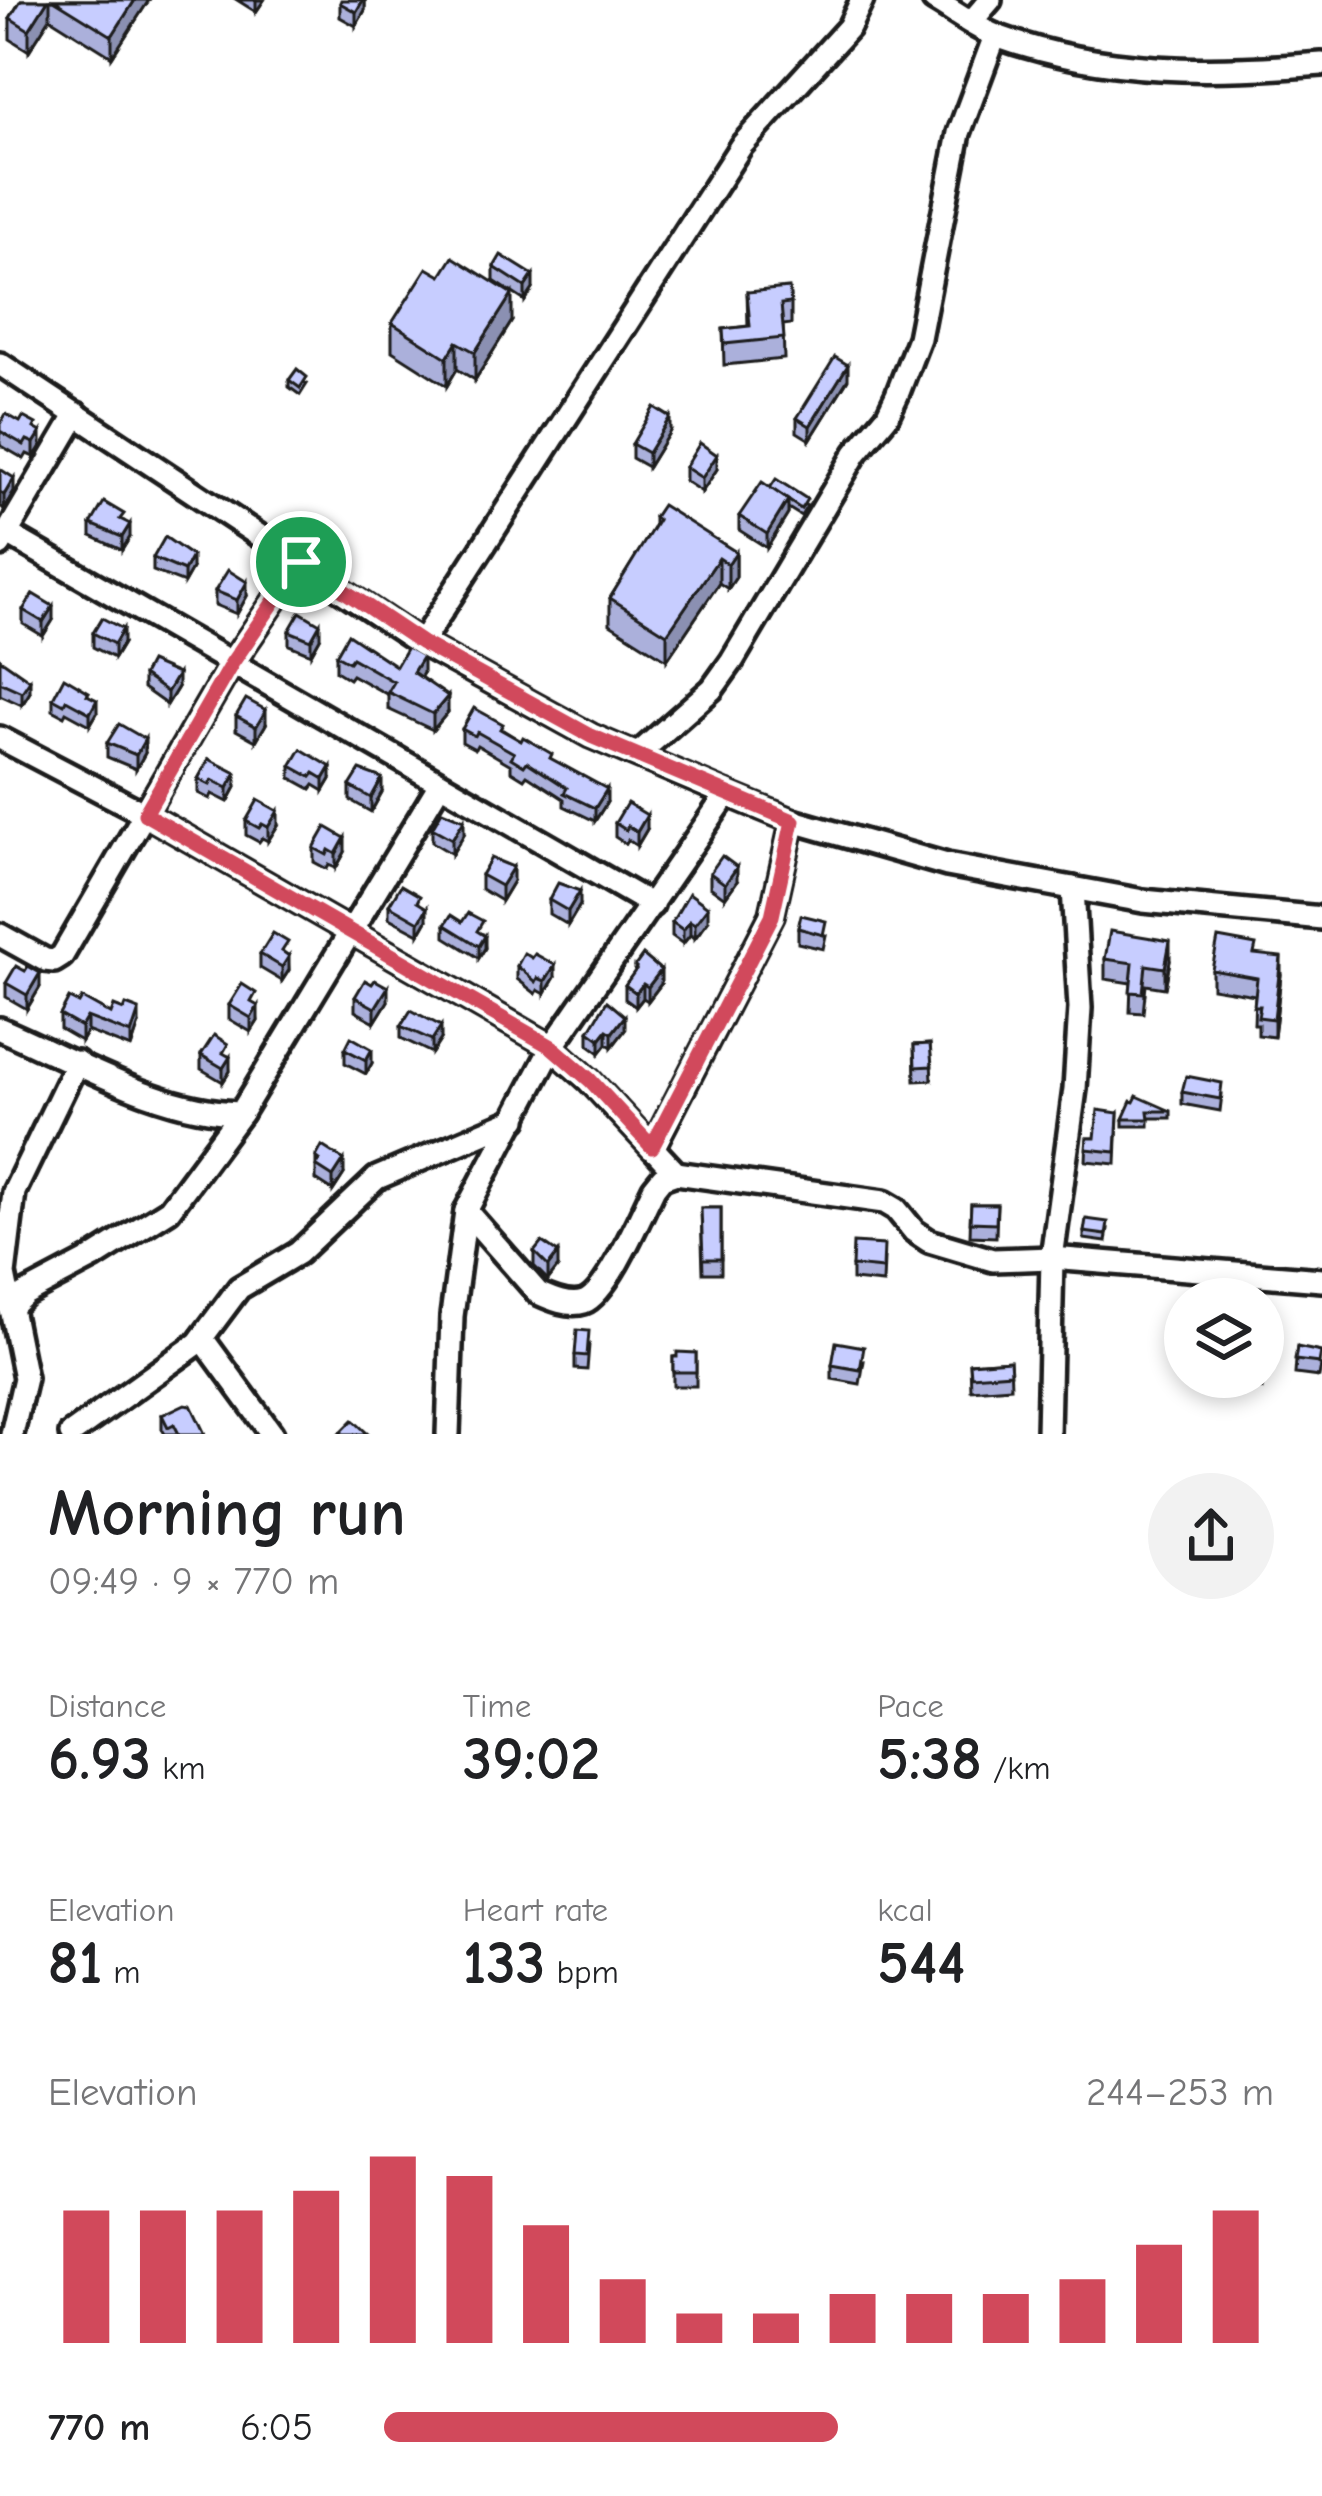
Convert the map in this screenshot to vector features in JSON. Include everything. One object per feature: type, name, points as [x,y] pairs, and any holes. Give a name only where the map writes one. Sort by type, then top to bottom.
[{"type":"street","points":[[422,643],[716,183],[756,129],[848,27],[862,0]]},
{"type":"street","points":[[934,0],[995,36],[1073,58],[1165,70],[1322,64]]},
{"type":"street","points":[[971,22],[990,0]]},
{"type":"street","points":[[637,755],[712,688],[732,661],[856,453],[887,416],[919,338],[959,133],[995,36]]},
{"type":"street","points":[[0,364],[422,643],[591,736],[728,794],[793,821],[947,865],[1143,901],[1322,918]]},
{"type":"street","points":[[77,414],[4,540],[232,663],[652,905]]},
{"type":"street","points":[[0,935],[45,960],[54,962],[62,956],[232,663],[301,562]]},
{"type":"street","points":[[0,738],[145,814],[552,1047],[590,1080],[676,1173]]},
{"type":"street","points":[[10,1308],[25,1294],[161,1217],[241,1113],[440,784]]},
{"type":"street","points":[[448,1434],[452,1316],[466,1211],[552,1047],[728,794]]},
{"type":"street","points":[[652,1147],[772,916],[793,821]]},
{"type":"street","points":[[1048,1434],[1052,1258],[1075,1088],[1080,1008],[1073,888]]},
{"type":"street","points":[[0,1029],[175,1104],[241,1113]]},
{"type":"street","points":[[12,1434],[25,1378],[4,1274],[7,1188],[77,1062]]},
{"type":"street","points":[[70,1434],[202,1338],[239,1288],[292,1258],[377,1178],[516,1119]]},
{"type":"street","points":[[466,1211],[538,1293],[576,1304],[596,1294],[654,1188],[662,1178],[676,1173],[884,1202],[914,1232],[993,1260],[1052,1258],[1322,1280]]},
{"type":"street","points":[[202,1338],[272,1434]]},
{"type":"street","points":[[94,1416],[110,1434]]},
{"type":"building","points":[[21,0],[48,0],[29,30],[10,18]]},
{"type":"building","points":[[54,0],[135,0],[112,36]]},
{"type":"building","points":[[341,0],[363,0],[356,12]]},
{"type":"building","points":[[501,255],[533,275],[525,287],[494,267]]},
{"type":"building","points":[[453,257],[512,294],[475,352],[457,342],[447,358],[392,323],[427,268],[441,276]]},
{"type":"building","points":[[789,288],[791,303],[781,304],[784,338],[724,344],[723,329],[750,326],[747,292]]},
{"type":"building","points":[[835,357],[848,365],[810,426],[797,418]]},
{"type":"building","points":[[297,369],[307,377],[300,388],[289,380]]},
{"type":"building","points":[[654,407],[670,417],[648,453],[632,444]]},
{"type":"building","points":[[6,414],[36,424],[34,428],[41,432],[34,443],[27,440],[24,445],[0,431]]},
{"type":"building","points":[[700,443],[717,455],[702,478],[685,467]]},
{"type":"building","points":[[0,469],[14,478],[4,495],[0,492]]},
{"type":"building","points":[[776,479],[807,499],[801,509],[770,488]]},
{"type":"building","points":[[762,482],[788,500],[767,534],[739,516]]},
{"type":"building","points":[[104,502],[124,514],[120,519],[130,524],[122,537],[91,524]]},
{"type":"building","points":[[662,505],[736,552],[728,564],[719,558],[667,634],[610,598],[658,520],[654,517]]},
{"type":"building","points":[[165,537],[192,556],[184,571],[153,558]]},
{"type":"building","points":[[228,570],[247,582],[237,600],[215,591]]},
{"type":"building","points":[[33,594],[53,606],[43,622],[23,610]]},
{"type":"building","points":[[300,612],[320,624],[311,640],[289,631]]},
{"type":"building","points":[[102,618],[123,629],[114,644],[93,633]]},
{"type":"building","points":[[348,634],[396,666],[407,647],[423,656],[413,672],[448,696],[433,714],[388,692],[394,682],[352,658],[349,662],[336,655]]},
{"type":"building","points":[[0,659],[30,680],[22,692],[0,682]]},
{"type":"building","points":[[150,662],[178,674],[167,692],[143,675]]},
{"type":"building","points":[[64,677],[97,700],[90,713],[53,698]]},
{"type":"building","points":[[246,699],[266,710],[256,727],[236,716]]},
{"type":"building","points":[[474,708],[503,724],[500,729],[521,741],[523,737],[552,754],[550,758],[607,789],[595,808],[564,793],[567,788],[527,762],[524,766],[511,758],[514,753],[462,729]]},
{"type":"building","points":[[119,724],[145,739],[136,755],[107,743]]},
{"type":"building","points":[[301,749],[331,767],[324,779],[291,766]]},
{"type":"building","points":[[209,759],[236,773],[228,788],[198,779]]},
{"type":"building","points":[[360,770],[382,778],[371,798],[350,786]]},
{"type":"building","points":[[258,800],[278,811],[268,827],[246,821]]},
{"type":"building","points":[[627,803],[647,815],[637,832],[615,823]]},
{"type":"building","points":[[442,811],[464,820],[452,839],[432,828]]},
{"type":"building","points":[[326,827],[345,838],[336,854],[314,848]]},
{"type":"building","points":[[722,856],[737,867],[725,884],[710,873]]},
{"type":"building","points":[[491,858],[513,867],[501,886],[481,875]]},
{"type":"building","points":[[558,883],[580,891],[568,911],[549,900]]},
{"type":"building","points":[[401,885],[420,896],[417,902],[427,908],[419,922],[389,905]]},
{"type":"building","points":[[689,893],[708,907],[695,924],[690,921],[683,930],[672,922]]},
{"type":"building","points":[[468,913],[483,921],[477,931],[485,936],[479,946],[445,925],[451,915],[462,922]]},
{"type":"building","points":[[801,915],[826,921],[823,935],[798,928]]},
{"type":"building","points":[[1110,931],[1170,941],[1165,968],[1146,965],[1143,993],[1130,992],[1133,963],[1105,959]]},
{"type":"building","points":[[273,933],[288,942],[282,951],[289,956],[282,967],[260,954]]},
{"type":"building","points":[[1218,938],[1256,945],[1254,954],[1281,957],[1274,1019],[1258,1017],[1260,1006],[1254,1006],[1257,978],[1212,970]]},
{"type":"building","points":[[524,953],[555,965],[545,981],[538,978],[536,982],[517,966]]},
{"type":"building","points":[[643,955],[661,970],[648,987],[643,984],[636,993],[625,985]]},
{"type":"building","points":[[16,966],[40,973],[27,995],[6,983]]},
{"type":"building","points":[[365,980],[388,987],[375,1008],[355,997]]},
{"type":"building","points":[[242,984],[256,993],[251,1002],[258,1006],[251,1018],[229,1005]]},
{"type":"building","points":[[69,998],[79,1003],[82,998],[111,1014],[114,1006],[139,1010],[131,1034],[87,1017],[81,1027],[60,1015]]},
{"type":"building","points":[[607,1001],[625,1016],[612,1033],[607,1030],[600,1039],[589,1031]]},
{"type":"building","points":[[411,1010],[441,1026],[432,1040],[401,1026]]},
{"type":"building","points":[[214,1035],[228,1044],[223,1053],[230,1057],[223,1068],[201,1055]]},
{"type":"building","points":[[351,1037],[372,1049],[366,1060],[345,1049]]},
{"type":"building","points":[[930,1044],[932,1066],[915,1067],[914,1045]]},
{"type":"building","points":[[1186,1076],[1222,1083],[1220,1099],[1182,1092]]},
{"type":"building","points":[[1137,1096],[1171,1111],[1148,1111],[1149,1119],[1123,1119]]},
{"type":"building","points":[[1098,1110],[1118,1113],[1116,1152],[1086,1149],[1087,1138],[1095,1138]]},
{"type":"building","points":[[322,1146],[344,1160],[333,1177],[316,1166]]},
{"type":"building","points":[[971,1204],[997,1204],[996,1223],[970,1222]]},
{"type":"building","points":[[701,1208],[721,1208],[721,1259],[703,1259]]},
{"type":"building","points":[[1086,1219],[1108,1222],[1106,1235],[1084,1232]]},
{"type":"building","points":[[542,1242],[558,1253],[548,1266],[534,1252]]},
{"type":"building","points":[[853,1243],[884,1245],[883,1269],[852,1266]]},
{"type":"building","points":[[577,1330],[589,1331],[587,1356],[575,1355]]},
{"type":"building","points":[[836,1342],[864,1347],[860,1370],[832,1365]]},
{"type":"building","points":[[1297,1347],[1321,1352],[1319,1363],[1295,1360]]},
{"type":"building","points":[[677,1352],[696,1353],[696,1372],[673,1372]]},
{"type":"building","points":[[1010,1360],[1011,1373],[971,1376],[970,1363]]},
{"type":"building","points":[[191,1405],[205,1434],[179,1434],[174,1424],[168,1427],[162,1415]]},
{"type":"building","points":[[353,1420],[368,1434],[339,1434]]},
{"type":"route","points":[[301,562],[422,643],[591,736],[793,821],[772,916],[652,1147],[552,1047],[145,814],[232,663],[301,562]]}]
